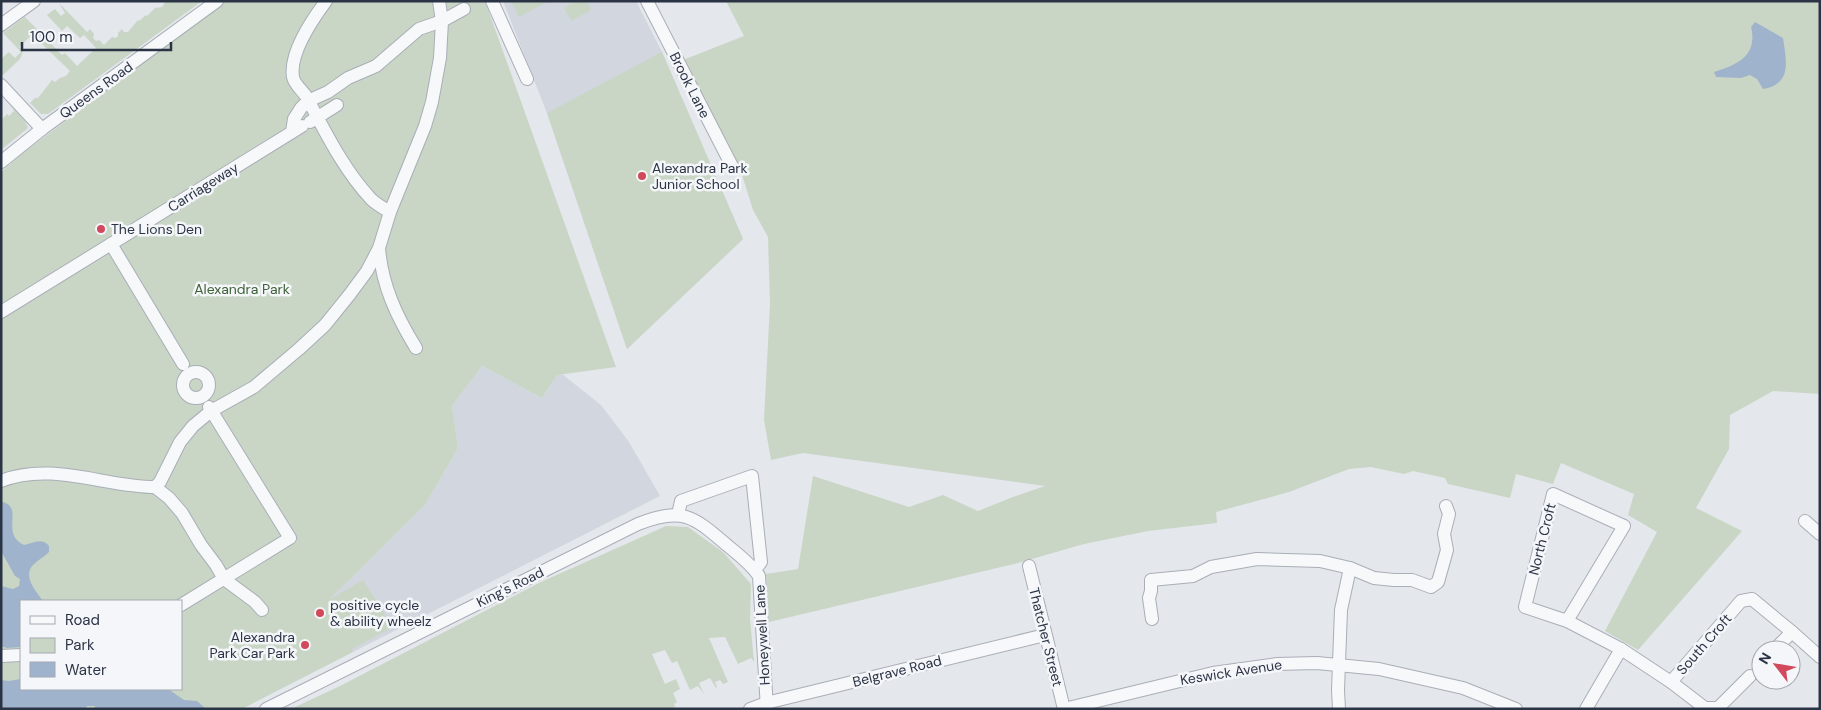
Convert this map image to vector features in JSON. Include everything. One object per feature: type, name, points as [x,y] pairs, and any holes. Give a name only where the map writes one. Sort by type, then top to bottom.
[{"type":"street","points":[[1,25],[34,1]]},
{"type":"street","name":"Queens Road","points":[[1,162],[42,129],[217,1]]},
{"type":"street","points":[[305,124],[308,101],[293,79],[293,64],[301,43],[326,1]]},
{"type":"street","points":[[207,404],[254,386],[325,325],[356,286],[379,248],[390,212],[418,143],[429,110],[440,58],[442,21],[439,1]]},
{"type":"street","points":[[492,1],[527,79]]},
{"type":"street","name":"Brook Lane","points":[[647,1],[733,168]]},
{"type":"street","points":[[390,212],[372,200],[346,168],[305,124],[294,119],[308,101],[328,92],[348,78],[376,66],[418,29],[442,21],[464,9]]},
{"type":"street","points":[[1,85],[42,129]]},
{"type":"street","name":"Carriageway","points":[[1,312],[337,105]]},
{"type":"street","points":[[111,244],[185,368],[184,392],[207,404],[290,538],[182,604]]},
{"type":"street","points":[[379,248],[381,270],[388,295],[416,348]]},
{"type":"street","points":[[155,487],[160,482],[169,461],[185,435],[200,419],[207,404],[209,385],[207,379],[198,371],[185,368]]},
{"type":"street","points":[[1,482],[29,474],[49,474],[155,487],[169,498],[182,513],[224,579],[255,602],[262,610]]},
{"type":"street","name":"Honeywell Lane","points":[[678,515],[681,500],[752,476],[761,562],[755,570],[759,576],[759,707]]},
{"type":"street","name":"North Croft","points":[[1567,621],[1624,526],[1554,494],[1525,607],[1567,621],[1620,649],[1672,682]]},
{"type":"street","points":[[1152,619],[1149,598],[1151,591],[1150,580],[1193,576],[1211,567],[1257,559],[1320,561],[1350,568],[1374,578],[1412,580],[1431,587],[1438,582],[1447,550],[1444,534],[1449,514],[1446,506]]},
{"type":"street","points":[[678,515],[688,517],[707,528],[755,570]]},
{"type":"street","name":"King's Road","points":[[266,709],[638,524],[654,518],[678,515]]},
{"type":"street","points":[[1804,521],[1820,534]]},
{"type":"street","name":"Thatcher Street","points":[[1028,566],[1064,709]]},
{"type":"street","points":[[1339,709],[1341,610],[1350,568]]},
{"type":"street","name":"South Croft","points":[[1750,676],[1718,708],[1705,708],[1672,682],[1740,601],[1752,599],[1820,657]]},
{"type":"street","points":[[1784,640],[1792,632]]},
{"type":"street","name":"Belgrave Road","points":[[759,707],[1045,635]]},
{"type":"street","points":[[1586,709],[1620,649]]},
{"type":"street","points":[[1,656],[20,655]]},
{"type":"street","name":"Keswick Avenue","points":[[1064,709],[1180,680],[1237,669],[1277,664],[1339,664],[1379,669],[1463,688],[1516,709]]},
{"type":"shaded area","name":"Alexandra Park Junior School","points":[[503,1],[636,1],[662,52],[743,239],[627,349],[547,113]]},
{"type":"shaded area","points":[[482,366],[542,398],[557,375],[562,374],[601,405],[629,442],[660,496],[353,652],[327,602],[425,505],[458,448],[452,406]]},
{"type":"green space","points":[[166,1],[202,1],[48,114],[41,114],[30,103],[35,98],[38,98],[52,80],[55,82],[66,76],[70,71],[40,42],[43,38],[36,31],[19,47],[23,51],[20,59],[3,75],[1,74],[1,59],[9,52],[15,58],[21,52],[3,33],[25,17],[62,55],[65,53],[77,66],[96,48],[84,35],[80,38],[67,26],[62,31],[47,15],[55,9],[61,16],[65,13],[59,3],[87,32],[90,29],[96,41],[99,40],[104,45],[112,37],[116,38],[122,29],[124,32],[128,32],[138,20],[147,16],[155,8],[162,7]]},
{"type":"green space","name":"Alexandra Park","points":[[225,1],[485,1],[616,367],[557,375],[542,398],[482,366],[452,406],[458,448],[425,505],[329,600],[363,580],[393,627],[352,649],[353,652],[242,709],[1,709],[1,172],[23,153]]},
{"type":"green space","points":[[511,1],[549,1],[519,17]]},
{"type":"green space","points":[[576,1],[587,1],[591,10],[571,21],[564,8]]},
{"type":"green space","points":[[726,1],[1820,1],[1820,394],[1773,391],[1730,415],[1729,449],[1696,508],[1742,531],[1638,650],[1605,631],[1657,532],[1628,515],[1634,494],[1561,463],[1553,484],[1516,474],[1510,498],[1448,484],[1445,478],[1413,471],[1404,474],[1371,467],[1349,469],[1289,492],[1216,512],[1217,523],[1148,531],[1084,544],[1014,564],[769,622],[766,574],[798,569],[813,476],[909,507],[943,495],[978,511],[1045,486],[803,453],[771,460],[764,420],[770,304],[768,237],[753,210],[739,165],[683,60],[744,36]]},
{"type":"green space","name":"Alexandra Park Junior School","points":[[662,52],[743,239],[627,349],[547,113]]},
{"type":"green space","points":[[12,107],[25,121],[28,128],[1,150],[1,123],[3,122],[1,120],[7,114],[9,116],[14,111]]},
{"type":"green space","points":[[666,526],[688,527],[723,552],[751,584],[750,619],[754,662],[751,658],[738,664],[725,637],[709,638],[728,682],[723,684],[720,680],[715,682],[716,688],[710,678],[699,683],[704,694],[698,686],[690,690],[677,661],[672,663],[665,650],[652,654],[665,684],[676,679],[680,689],[673,693],[677,702],[674,704],[675,707],[671,709],[291,709],[340,686],[541,582]]},
{"type":"water","points":[[1755,22],[1783,38],[1786,62],[1783,76],[1779,82],[1763,89],[1757,79],[1750,75],[1741,78],[1716,77],[1714,72],[1744,58],[1751,45],[1751,27]]},
{"type":"water","points":[[1,503],[9,505],[12,510],[12,528],[17,540],[24,545],[40,541],[49,546],[49,552],[33,565],[29,574],[34,589],[42,600],[20,600],[20,647],[7,648],[1,646],[1,586],[13,589],[19,586],[20,579],[15,576],[1,551]]},
{"type":"water","points":[[20,679],[20,690],[169,690],[184,700],[197,701],[206,709],[94,709],[95,706],[87,706],[85,709],[1,709],[1,680]]},
{"type":"place","name":"Alexandra Park Junior School","points":[[642,176]]},
{"type":"place","name":"The Lions Den","points":[[101,229]]},
{"type":"place","name":"positive cycle & ability wheelz","points":[[320,613]]},
{"type":"place","name":"Alexandra Park Car Park","points":[[305,645]]}]
